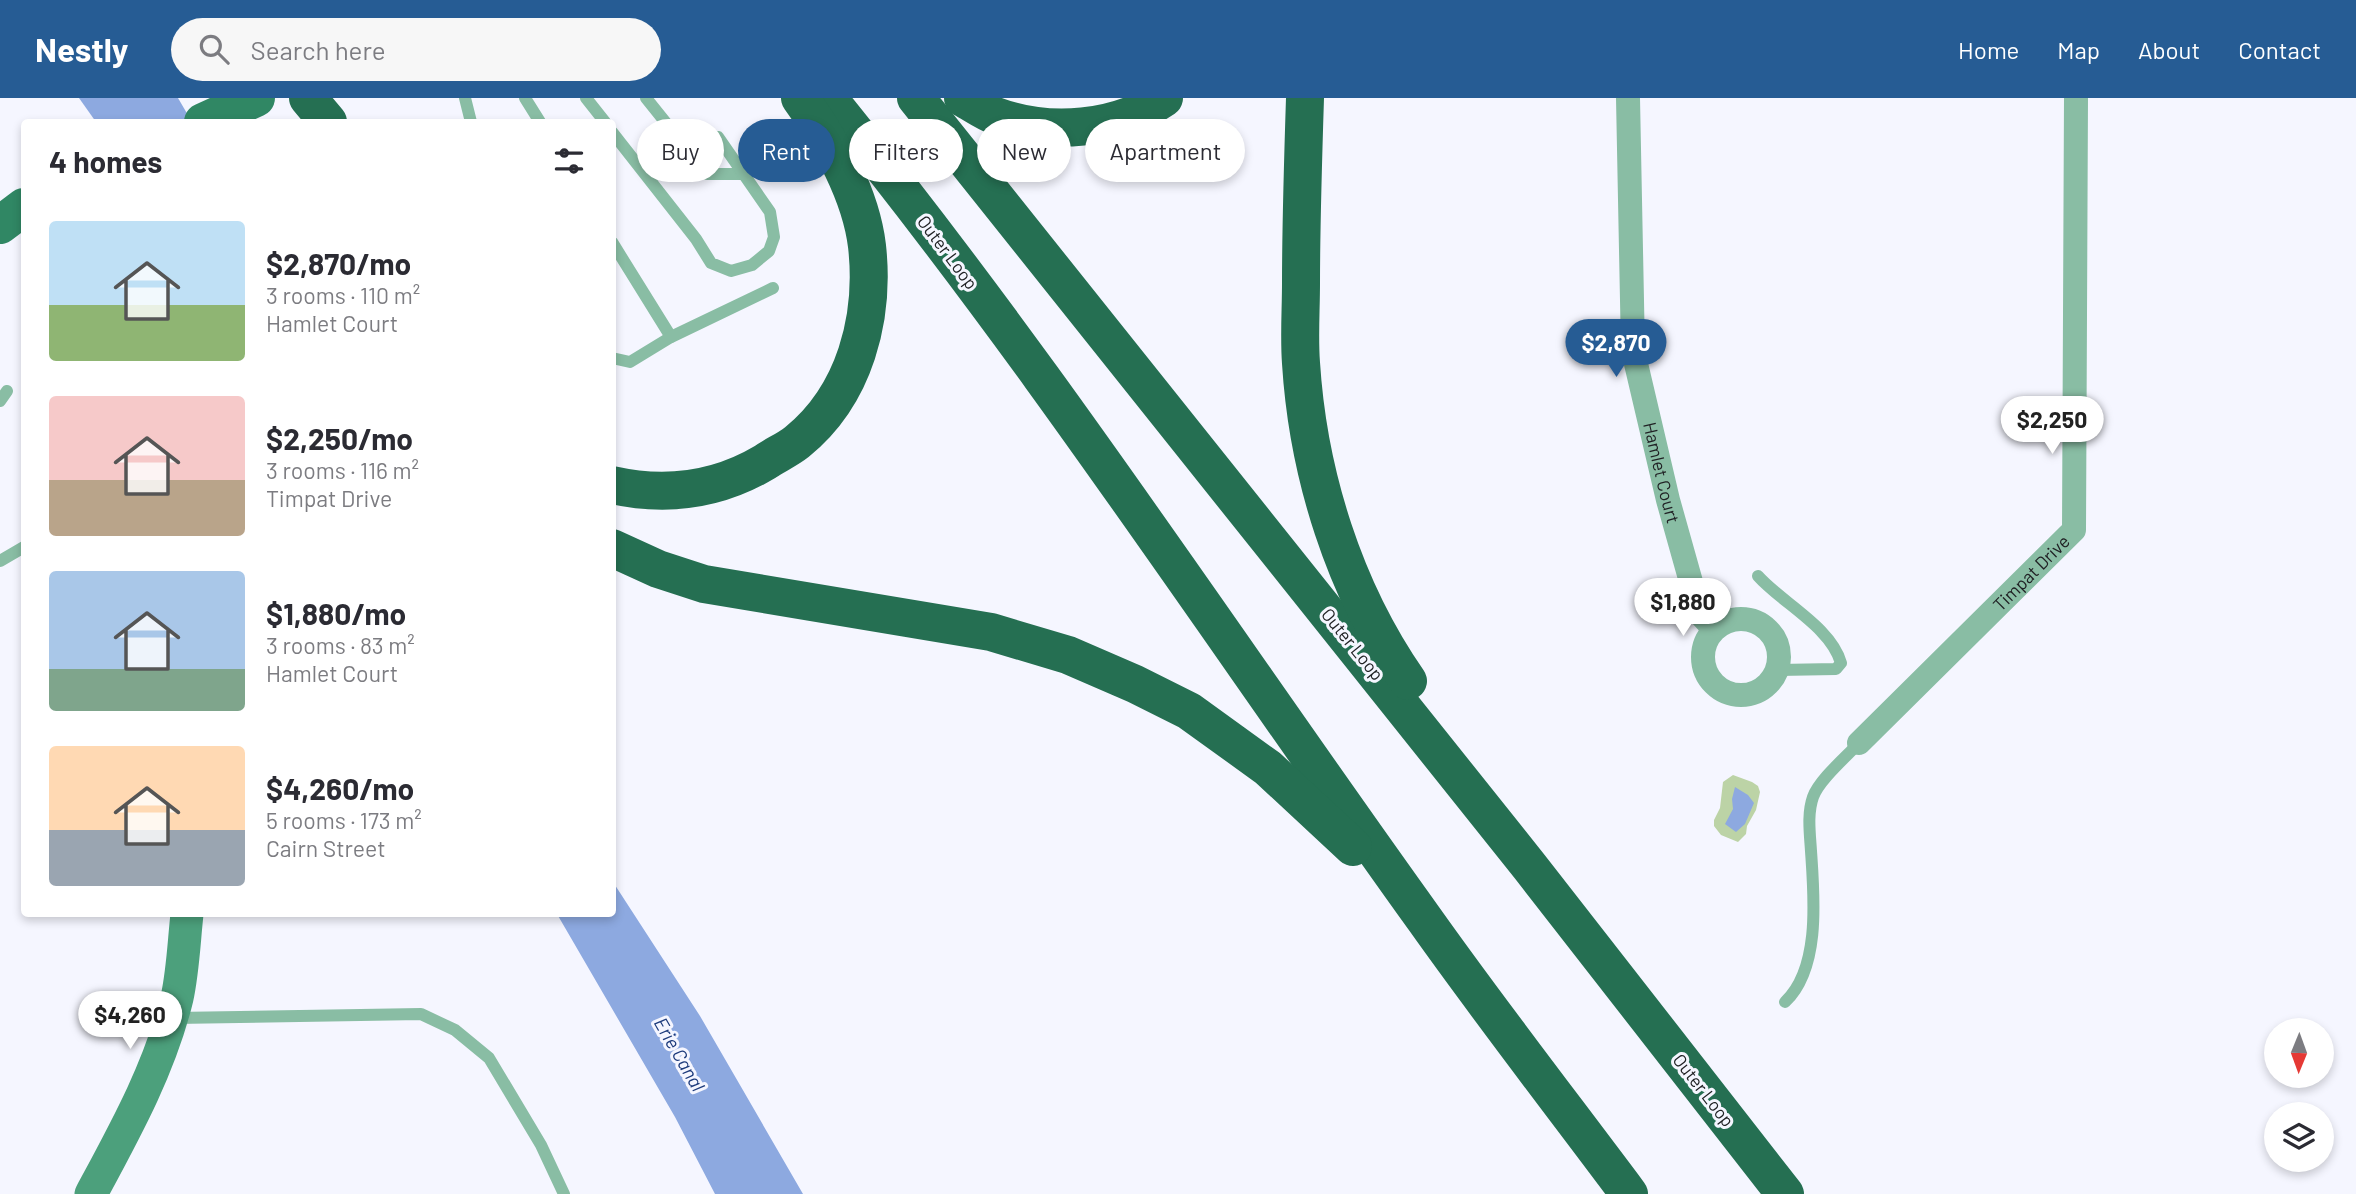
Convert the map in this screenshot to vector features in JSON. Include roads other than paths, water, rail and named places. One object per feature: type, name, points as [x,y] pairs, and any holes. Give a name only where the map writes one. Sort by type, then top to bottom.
[{"type":"highway","points":[[300,98],[308,119]]},
{"type":"highway","points":[[308,98],[326,119]]},
{"type":"highway","points":[[616,486],[636,490],[699,489],[748,471],[796,443],[820,419],[842,390],[856,358],[866,322],[867,245],[858,209],[842,169],[824,130],[800,98]]},
{"type":"highway","name":"Outer Loop","points":[[828,98],[1040,373],[1426,921],[1629,1194]]},
{"type":"highway","name":"Outer Loop","points":[[916,98],[1530,867],[1785,1194]]},
{"type":"highway","points":[[963,98],[996,116],[1028,124],[1060,127],[1097,126],[1125,118],[1164,98]]},
{"type":"highway","points":[[1305,98],[1301,204],[1301,362],[1308,428],[1327,506],[1364,607],[1390,653],[1530,867]]},
{"type":"highway","points":[[616,550],[658,569],[704,584],[991,632],[1068,655],[1135,684],[1189,711],[1268,768],[1426,921]]},
{"type":"main road","points":[[0,204],[21,200]]},
{"type":"main road","points":[[0,225],[21,209]]},
{"type":"street","name":"Hamlet Court","points":[[1628,98],[1633,351],[1668,500],[1700,614],[1714,629]]},
{"type":"street","name":"Timpat Drive","points":[[1859,743],[2074,530],[2076,98]]},
{"type":"street","points":[[1737,619],[1761,625],[1771,633],[1777,644],[1777,670],[1771,681],[1750,695],[1725,693],[1714,686],[1702,664],[1706,639],[1724,622],[1737,619]]},
{"type":"street","points":[[91,1194],[141,1102],[171,1018],[177,997],[187,917]]},
{"type":"lane","points":[[466,98],[470,119]]},
{"type":"lane","points":[[525,98],[538,119]]},
{"type":"lane","points":[[586,98],[603,119]]},
{"type":"lane","points":[[646,98],[707,174],[738,174]]},
{"type":"lane","points":[[616,137],[696,239],[711,263],[731,271],[751,265],[769,251],[774,237],[771,212],[750,182]]},
{"type":"lane","points":[[724,145],[738,164]]},
{"type":"lane","points":[[616,248],[671,337]]},
{"type":"lane","points":[[616,359],[630,362],[671,337],[773,288]]},
{"type":"lane","points":[[0,561],[21,549]]},
{"type":"lane","points":[[1758,576],[1818,630],[1838,652],[1841,663],[1836,669],[1777,670]]},
{"type":"lane","points":[[1785,1002],[1803,976],[1808,961],[1814,902],[1810,818],[1813,798],[1825,780],[1859,743]]},
{"type":"lane","points":[[171,1018],[421,1014],[455,1030],[489,1058],[541,1145],[564,1194]]},
{"type":"water","points":[[79,98],[178,98],[190,119],[94,119]]},
{"type":"water","points":[[1735,787],[1748,795],[1754,803],[1745,824],[1736,832],[1725,824],[1733,809]]},
{"type":"water","name":"Erie Canal","points":[[616,887],[700,1016],[803,1194],[715,1194],[675,1117],[559,917],[616,917]]}]
